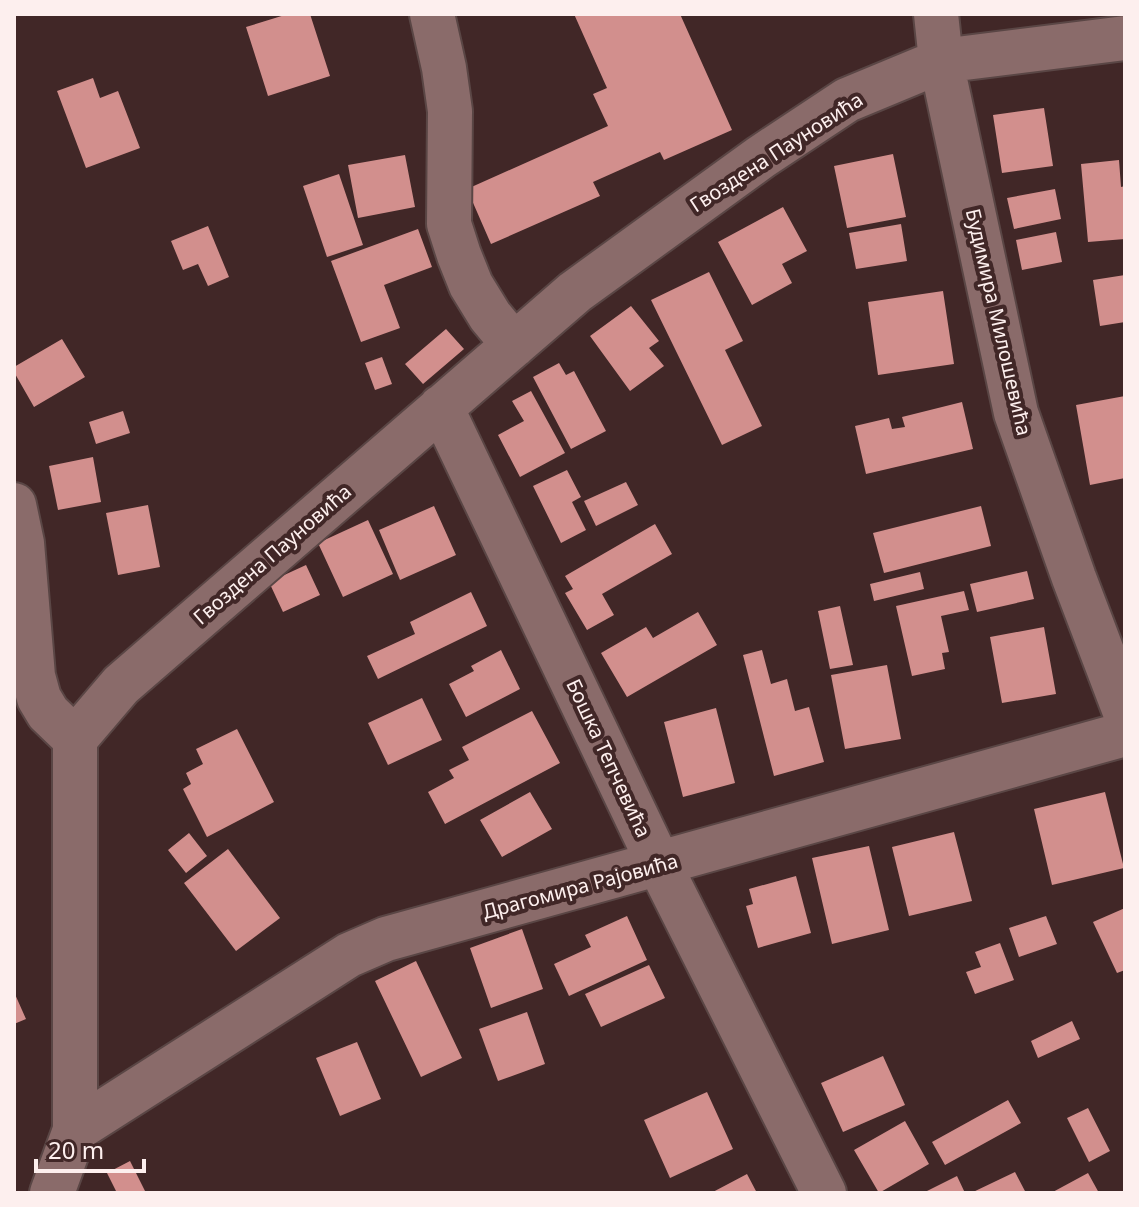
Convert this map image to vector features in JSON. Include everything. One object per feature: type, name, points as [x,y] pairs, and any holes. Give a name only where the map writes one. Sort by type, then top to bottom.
[{"type":"street","points":[[432,14],[450,111],[449,224],[471,285],[490,316],[514,345]]},
{"type":"street","name":"Будимира Милошевића","points":[[936,14],[941,61],[1016,413],[1125,712]]},
{"type":"street","name":"Гвоздена Пауновића","points":[[75,739],[121,685],[575,292],[773,149],[847,100],[941,61],[1125,38]]},
{"type":"street","name":"Бошка Тепчевића","points":[[441,407],[659,864],[824,1193]]},
{"type":"street","points":[[17,530],[33,676],[39,698],[48,713],[75,739],[75,1130],[52,1193]]},
{"type":"street","name":"Драгомира Рајовића","points":[[75,1130],[349,955],[386,939],[1125,734]]},
{"type":"building","points":[[288,14],[310,14],[330,76],[268,96],[246,27]]},
{"type":"building","points":[[574,14],[680,14],[732,130],[664,160],[660,152],[593,182],[600,196],[491,244],[467,189],[608,126],[593,94],[607,88]]},
{"type":"building","points":[[93,78],[100,98],[118,91],[140,148],[86,168],[57,91]]},
{"type":"building","points":[[1044,108],[1053,166],[1002,173],[993,115]]},
{"type":"building","points":[[893,154],[906,217],[847,228],[834,166]]},
{"type":"building","points":[[405,155],[415,207],[358,218],[348,165]]},
{"type":"building","points":[[1119,160],[1121,187],[1125,186],[1125,239],[1088,242],[1081,164]]},
{"type":"building","points":[[339,174],[363,245],[327,257],[303,186]]},
{"type":"building","points":[[1055,189],[1061,219],[1014,229],[1007,198]]},
{"type":"building","points":[[783,207],[807,251],[782,264],[792,283],[752,305],[718,242]]},
{"type":"building","points":[[901,224],[907,261],[856,269],[849,233]]},
{"type":"building","points":[[208,226],[229,277],[208,286],[198,264],[183,270],[171,241]]},
{"type":"building","points":[[418,229],[432,267],[384,285],[400,328],[361,342],[331,261]]},
{"type":"building","points":[[1056,232],[1062,262],[1022,270],[1016,240]]},
{"type":"building","points":[[709,272],[743,341],[725,350],[762,426],[722,445],[651,300]]},
{"type":"building","points":[[1125,275],[1125,322],[1100,326],[1093,280]]},
{"type":"building","points":[[943,291],[954,364],[878,375],[868,302]]},
{"type":"building","points":[[631,306],[659,341],[649,348],[664,366],[630,391],[590,336]]},
{"type":"building","points":[[446,329],[464,349],[423,384],[405,364]]},
{"type":"building","points":[[62,339],[85,377],[34,407],[14,367]]},
{"type":"building","points":[[382,357],[392,384],[375,390],[365,363]]},
{"type":"building","points":[[559,363],[566,375],[574,371],[606,431],[571,449],[533,377]]},
{"type":"building","points":[[531,391],[565,453],[520,477],[498,435],[524,421],[512,401]]},
{"type":"building","points":[[1125,396],[1125,478],[1090,485],[1076,405]]},
{"type":"building","points":[[962,402],[973,449],[866,474],[855,426],[889,418],[892,429],[905,427],[902,417]]},
{"type":"building","points":[[123,411],[130,433],[96,444],[89,422]]},
{"type":"building","points":[[93,457],[101,502],[58,510],[49,466]]},
{"type":"building","points":[[567,470],[581,497],[572,502],[586,530],[561,543],[533,486]]},
{"type":"building","points":[[626,482],[638,505],[596,526],[584,501]]},
{"type":"building","points":[[148,505],[160,567],[118,575],[106,513]]},
{"type":"building","points":[[434,506],[456,555],[400,580],[379,530]]},
{"type":"building","points":[[981,506],[991,546],[884,573],[873,533]]},
{"type":"building","points":[[368,520],[393,574],[343,597],[318,543]]},
{"type":"building","points":[[655,524],[672,554],[602,594],[614,615],[587,630],[565,593],[573,589],[565,576]]},
{"type":"building","points":[[306,565],[320,595],[283,612],[269,582]]},
{"type":"building","points":[[1027,571],[1034,599],[977,612],[970,584]]},
{"type":"building","points":[[920,572],[924,589],[874,601],[870,584]]},
{"type":"building","points":[[964,591],[969,610],[941,616],[949,652],[942,653],[945,669],[912,676],[896,606]]},
{"type":"building","points":[[471,592],[487,626],[378,679],[367,656],[415,634],[410,622]]},
{"type":"building","points":[[840,606],[853,665],[830,669],[818,611]]},
{"type":"building","points":[[698,612],[717,645],[627,697],[601,653],[646,627],[653,638]]},
{"type":"building","points":[[1044,627],[1056,694],[1002,703],[990,637]]},
{"type":"building","points":[[501,650],[520,689],[466,717],[449,684],[474,671],[471,666]]},
{"type":"building","points":[[762,650],[771,684],[787,679],[795,711],[809,707],[824,762],[774,776],[743,655]]},
{"type":"building","points":[[887,665],[901,739],[845,749],[831,675]]},
{"type":"building","points":[[422,698],[442,740],[388,765],[368,723]]},
{"type":"building","points":[[716,708],[735,783],[683,797],[664,722]]},
{"type":"building","points":[[532,711],[560,763],[445,824],[428,792],[454,778],[449,770],[469,760],[462,747]]},
{"type":"building","points":[[237,729],[274,802],[207,837],[183,789],[191,784],[186,773],[203,764],[196,749]]},
{"type":"building","points":[[530,792],[552,829],[502,857],[480,820]]},
{"type":"building","points":[[1105,792],[1124,868],[1052,885],[1034,809]]},
{"type":"building","points":[[954,832],[972,901],[909,916],[892,847]]},
{"type":"building","points":[[189,833],[207,856],[186,873],[168,850]]},
{"type":"building","points":[[869,846],[889,930],[832,944],[812,858]]},
{"type":"building","points":[[228,849],[280,918],[236,951],[184,883]]},
{"type":"building","points":[[796,876],[811,933],[758,948],[746,906],[753,904],[749,889]]},
{"type":"building","points":[[1125,908],[1125,970],[1117,973],[1093,922]]},
{"type":"building","points":[[627,916],[647,960],[569,996],[554,964],[591,947],[585,935]]},
{"type":"building","points":[[1046,916],[1057,944],[1019,957],[1009,928]]},
{"type":"building","points":[[522,929],[543,989],[491,1008],[470,948]]},
{"type":"building","points":[[1000,943],[1014,980],[975,994],[966,972],[981,967],[975,952]]},
{"type":"building","points":[[416,961],[462,1058],[421,1077],[375,981]]},
{"type":"building","points":[[649,965],[665,998],[601,1027],[585,994]]},
{"type":"building","points":[[14,992],[26,1019],[14,1024]]},
{"type":"building","points":[[527,1012],[545,1064],[498,1081],[479,1029]]},
{"type":"building","points":[[1072,1021],[1080,1039],[1038,1058],[1031,1041]]},
{"type":"building","points":[[357,1042],[381,1099],[340,1116],[316,1058]]},
{"type":"building","points":[[883,1056],[905,1105],[843,1132],[821,1083]]},
{"type":"building","points":[[707,1092],[733,1149],[670,1178],[644,1120]]},
{"type":"building","points":[[1008,1100],[1021,1123],[945,1165],[932,1142]]},
{"type":"building","points":[[1088,1108],[1110,1151],[1089,1162],[1067,1118]]},
{"type":"building","points":[[905,1121],[929,1164],[879,1193],[854,1150]]},
{"type":"building","points":[[130,1161],[146,1193],[117,1193],[107,1173]]},
{"type":"building","points":[[1015,1172],[1026,1193],[971,1193]]},
{"type":"building","points":[[1088,1173],[1099,1193],[1051,1193]]},
{"type":"building","points":[[747,1174],[757,1193],[711,1193]]},
{"type":"building","points":[[957,1176],[965,1193],[923,1193]]}]
